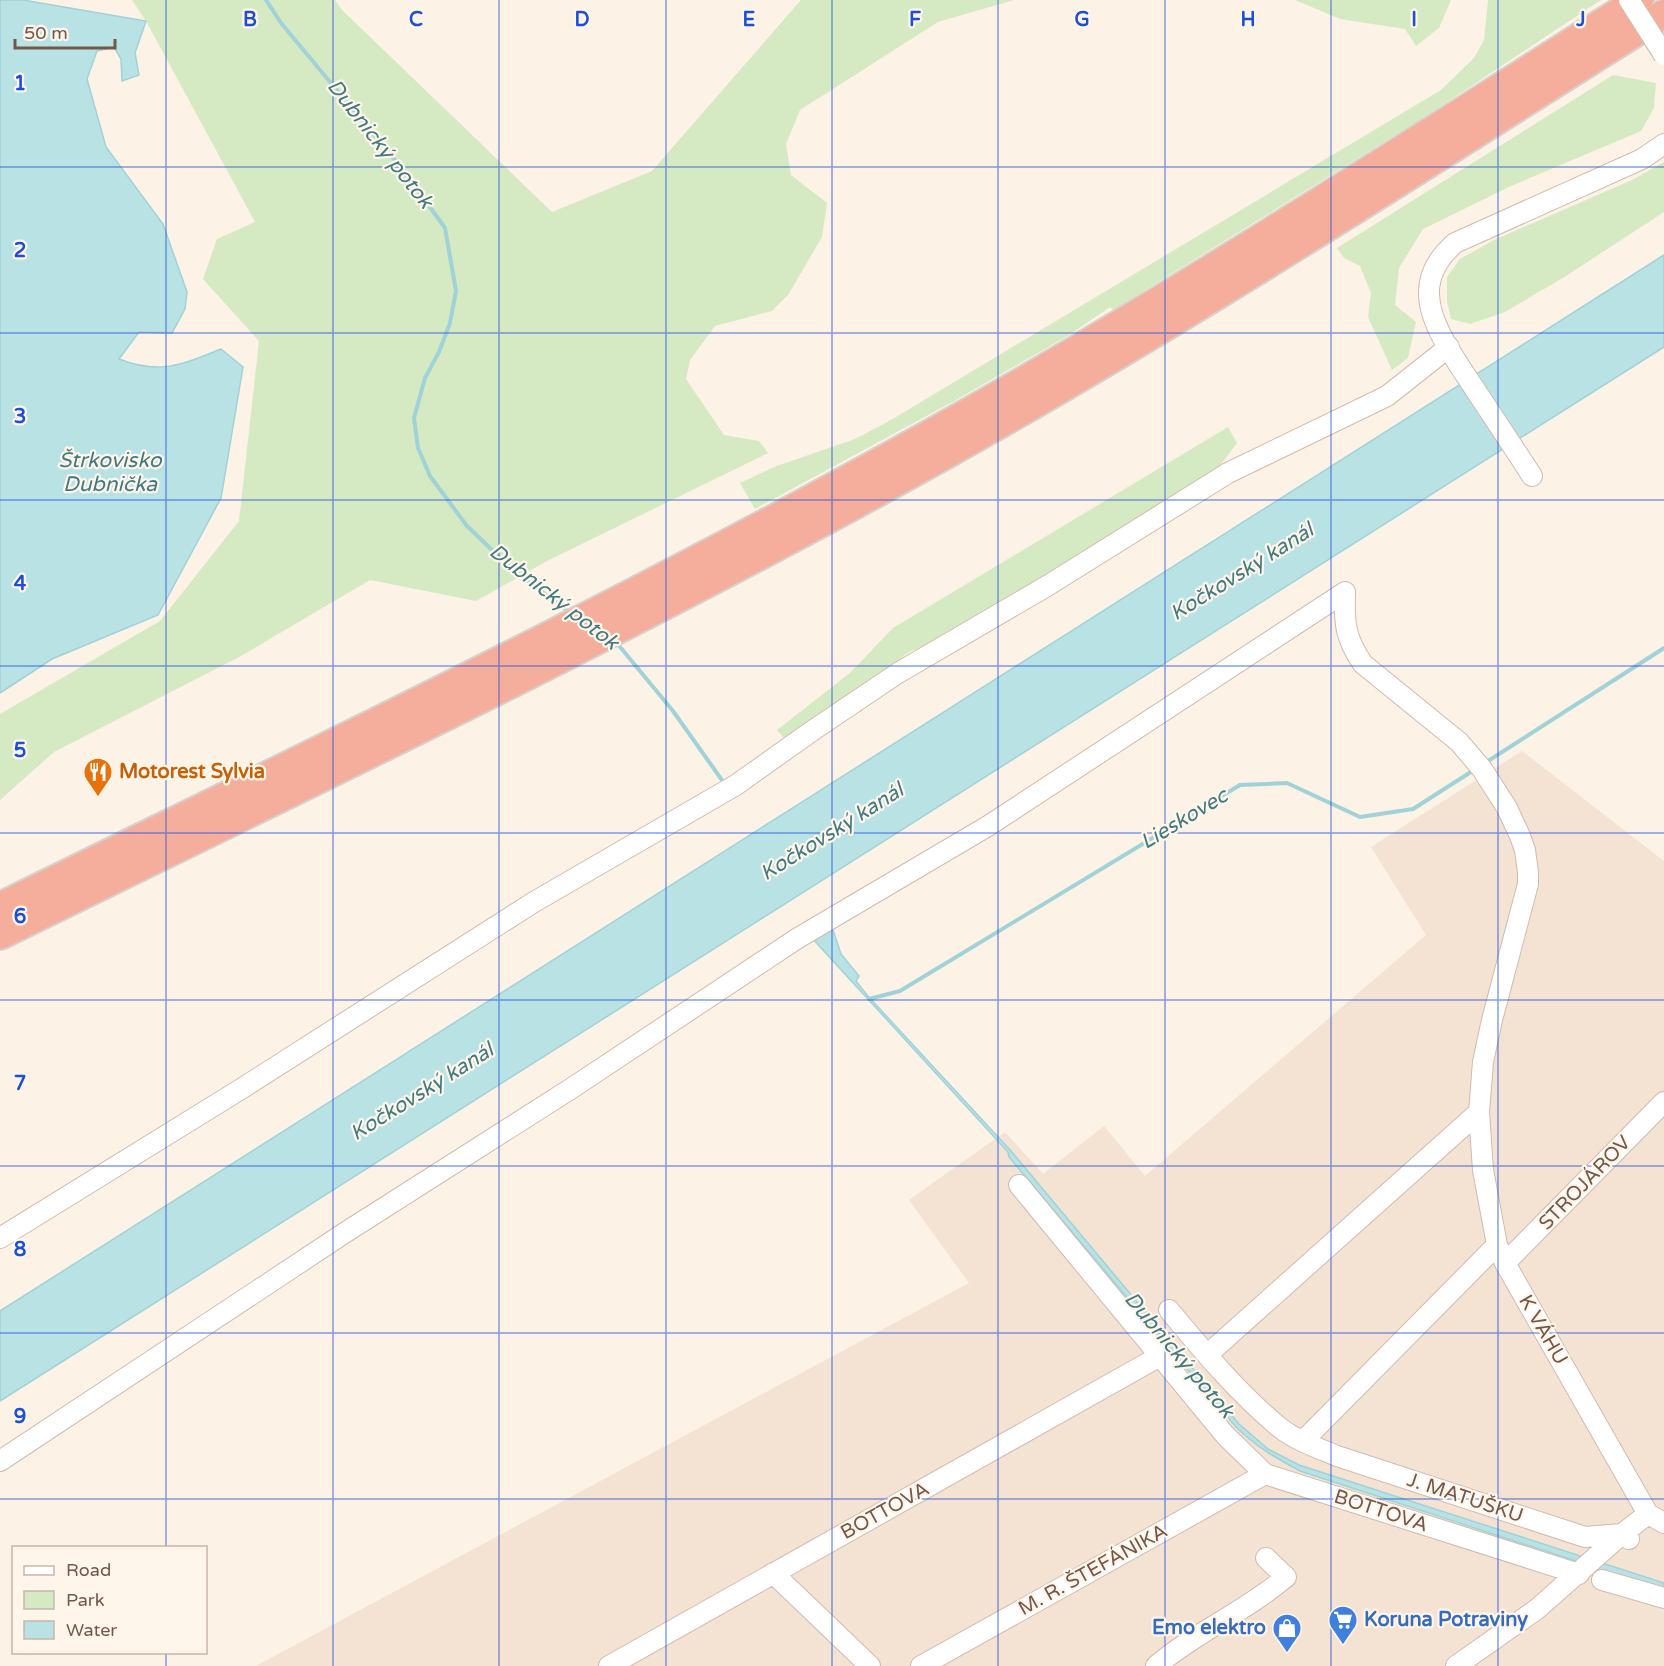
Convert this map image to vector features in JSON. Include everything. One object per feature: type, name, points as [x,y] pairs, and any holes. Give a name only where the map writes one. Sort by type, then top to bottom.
[{"type":"highway","points":[[0,907],[597,612],[935,432],[1312,206],[1638,0]]},
{"type":"highway","points":[[0,935],[589,645],[938,459],[1298,244],[1664,14]]},
{"type":"street","points":[[1629,0],[1664,55]]},
{"type":"street","points":[[1532,476],[1461,368],[1434,320],[1428,294],[1433,271],[1447,250],[1467,237],[1642,159],[1664,144]]},
{"type":"street","points":[[0,1238],[251,1083],[534,902],[736,785],[812,730],[898,673],[1027,598],[1228,473],[1387,396],[1449,346]]},
{"type":"street","points":[[0,1461],[798,938],[988,826],[1346,592],[1346,633]]},
{"type":"street","points":[[1310,615],[1329,621],[1346,633]]},
{"type":"street","name":"K VÁHU","points":[[1346,633],[1352,648],[1363,664],[1473,756],[1507,808],[1520,836],[1527,861],[1527,884],[1483,1062],[1479,1112],[1483,1170],[1501,1254],[1656,1518]]},
{"type":"street","name":"STROJÁROV","points":[[1501,1254],[1664,1102]]},
{"type":"street","points":[[1208,1355],[1479,1112]]},
{"type":"street","name":"BOTTOVA","points":[[1019,1185],[1225,1435],[1265,1474],[1581,1572]]},
{"type":"street","points":[[1303,1441],[1501,1254]]},
{"type":"street","name":"J. MATUŠKU","points":[[1169,1310],[1223,1374],[1281,1428],[1303,1441],[1336,1456],[1585,1537],[1626,1536]]},
{"type":"street","name":"BOTTOVA","points":[[609,1666],[1160,1356]]},
{"type":"street","name":"M. R. ŠTEFÁNIKA","points":[[921,1666],[1265,1474]]},
{"type":"street","points":[[1456,1666],[1537,1609],[1602,1552],[1656,1518]]},
{"type":"street","points":[[1156,1666],[1172,1652],[1266,1595],[1286,1577],[1266,1558]]},
{"type":"street","points":[[773,1574],[870,1666]]},
{"type":"street","points":[[1602,1580],[1664,1599]]},
{"type":"shaded area","points":[[1522,751],[1664,861],[1664,1666],[256,1666],[969,1283],[909,1200],[1005,1132],[1043,1174],[1104,1126],[1145,1176],[1426,935],[1371,847]]},
{"type":"green space","points":[[132,0],[335,0],[342,10],[552,212],[652,171],[801,0],[1014,0],[938,22],[800,110],[786,144],[791,175],[827,203],[822,237],[788,295],[772,311],[715,326],[690,360],[686,379],[724,435],[759,441],[768,453],[547,561],[476,601],[370,580],[241,656],[54,752],[0,800],[0,714],[160,621],[239,521],[259,341],[203,279],[217,239],[255,222],[146,21]]},
{"type":"green space","points":[[1295,0],[1451,0],[1439,28],[1416,46],[1405,29],[1340,19]]},
{"type":"green space","points":[[1488,0],[1601,0],[1423,118],[1113,310],[1110,307],[1069,335],[956,400],[755,509],[740,483],[774,467],[855,439],[891,420],[1441,90],[1474,58],[1484,40]]},
{"type":"green space","points":[[1613,75],[1656,83],[1654,108],[1641,131],[1511,186],[1423,229],[1399,268],[1395,305],[1416,322],[1408,358],[1392,370],[1368,317],[1371,293],[1360,266],[1344,258],[1337,248]]},
{"type":"green space","points":[[1664,162],[1664,212],[1566,276],[1505,312],[1470,324],[1451,319],[1447,302],[1447,277],[1460,259],[1494,240],[1632,180]]},
{"type":"green space","points":[[1228,427],[1237,443],[1212,476],[938,645],[910,652],[888,672],[785,739],[777,730],[850,673],[893,628]]},
{"type":"water","name":"Štrkovisko Dubnička","points":[[0,0],[23,0],[146,21],[135,53],[139,75],[122,81],[121,59],[114,47],[97,51],[87,79],[106,147],[163,224],[187,292],[185,309],[172,333],[139,332],[119,359],[146,366],[170,366],[194,360],[221,349],[243,367],[221,498],[158,615],[52,659],[0,693]]},
{"type":"water","name":"Kočkovský kanál","points":[[1664,255],[1664,347],[0,1401],[0,1311]]},
{"type":"water","points":[[831,924],[841,954],[859,976],[856,981],[867,995],[1011,1151],[1239,1424],[1268,1449],[1299,1465],[1664,1583],[1664,1593],[1598,1571],[1576,1561],[1300,1471],[1251,1440],[1236,1427],[1009,1157],[1008,1152],[812,938]]},
{"type":"waterway","name":"Dubnický potok","points":[[266,0],[281,23],[404,171],[445,228],[456,291],[450,323],[439,352],[425,378],[414,418],[418,448],[430,476],[467,526],[512,569],[569,612]]},
{"type":"waterway","name":"Dubnický potok","points":[[616,642],[673,711],[724,783]]},
{"type":"waterway","name":"Lieskovec","points":[[1485,763],[1664,648]]},
{"type":"waterway","name":"Lieskovec","points":[[869,999],[900,991],[1240,785],[1287,783],[1360,817],[1413,809],[1474,770]]},
{"type":"place","name":"Motorest Sylvia","points":[[98,798]]},
{"type":"place","name":"Koruna Potraviny","points":[[1343,1646]]},
{"type":"place","name":"Emo elektro","points":[[1287,1654]]}]
